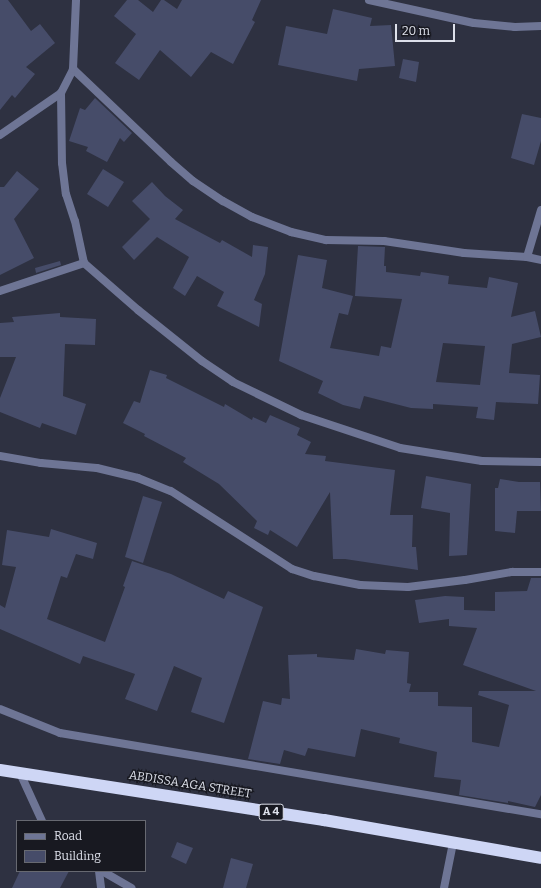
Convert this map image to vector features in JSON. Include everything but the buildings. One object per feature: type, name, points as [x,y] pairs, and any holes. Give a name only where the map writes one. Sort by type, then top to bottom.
[{"type":"highway","name":"ABDISSA AGA STREET","points":[[1,768],[20,773],[324,820],[541,858]]},
{"type":"street","points":[[76,0],[73,69],[61,93],[62,162],[66,194],[75,221],[84,263],[138,310],[202,361],[233,382],[301,415],[353,434],[407,449],[482,461],[541,462]]},
{"type":"street","points":[[369,0],[474,23],[515,28],[541,26]]},
{"type":"street","points":[[73,69],[182,171],[223,201],[252,218],[291,232],[326,240],[384,241],[464,253],[527,257],[541,260]]},
{"type":"street","points":[[0,135],[61,93]]},
{"type":"street","points":[[527,257],[541,210]]},
{"type":"street","points":[[0,291],[84,263]]},
{"type":"street","points":[[0,456],[41,463],[97,468],[138,478],[171,491],[292,569],[314,576],[360,585],[408,587],[465,580],[512,572],[541,572]]},
{"type":"street","points":[[0,709],[60,733],[541,814]]},
{"type":"street","points":[[20,773],[42,820]]},
{"type":"street","points":[[444,888],[453,843]]},
{"type":"street","points":[[99,872],[102,888]]},
{"type":"street","points":[[104,872],[132,888]]}]
